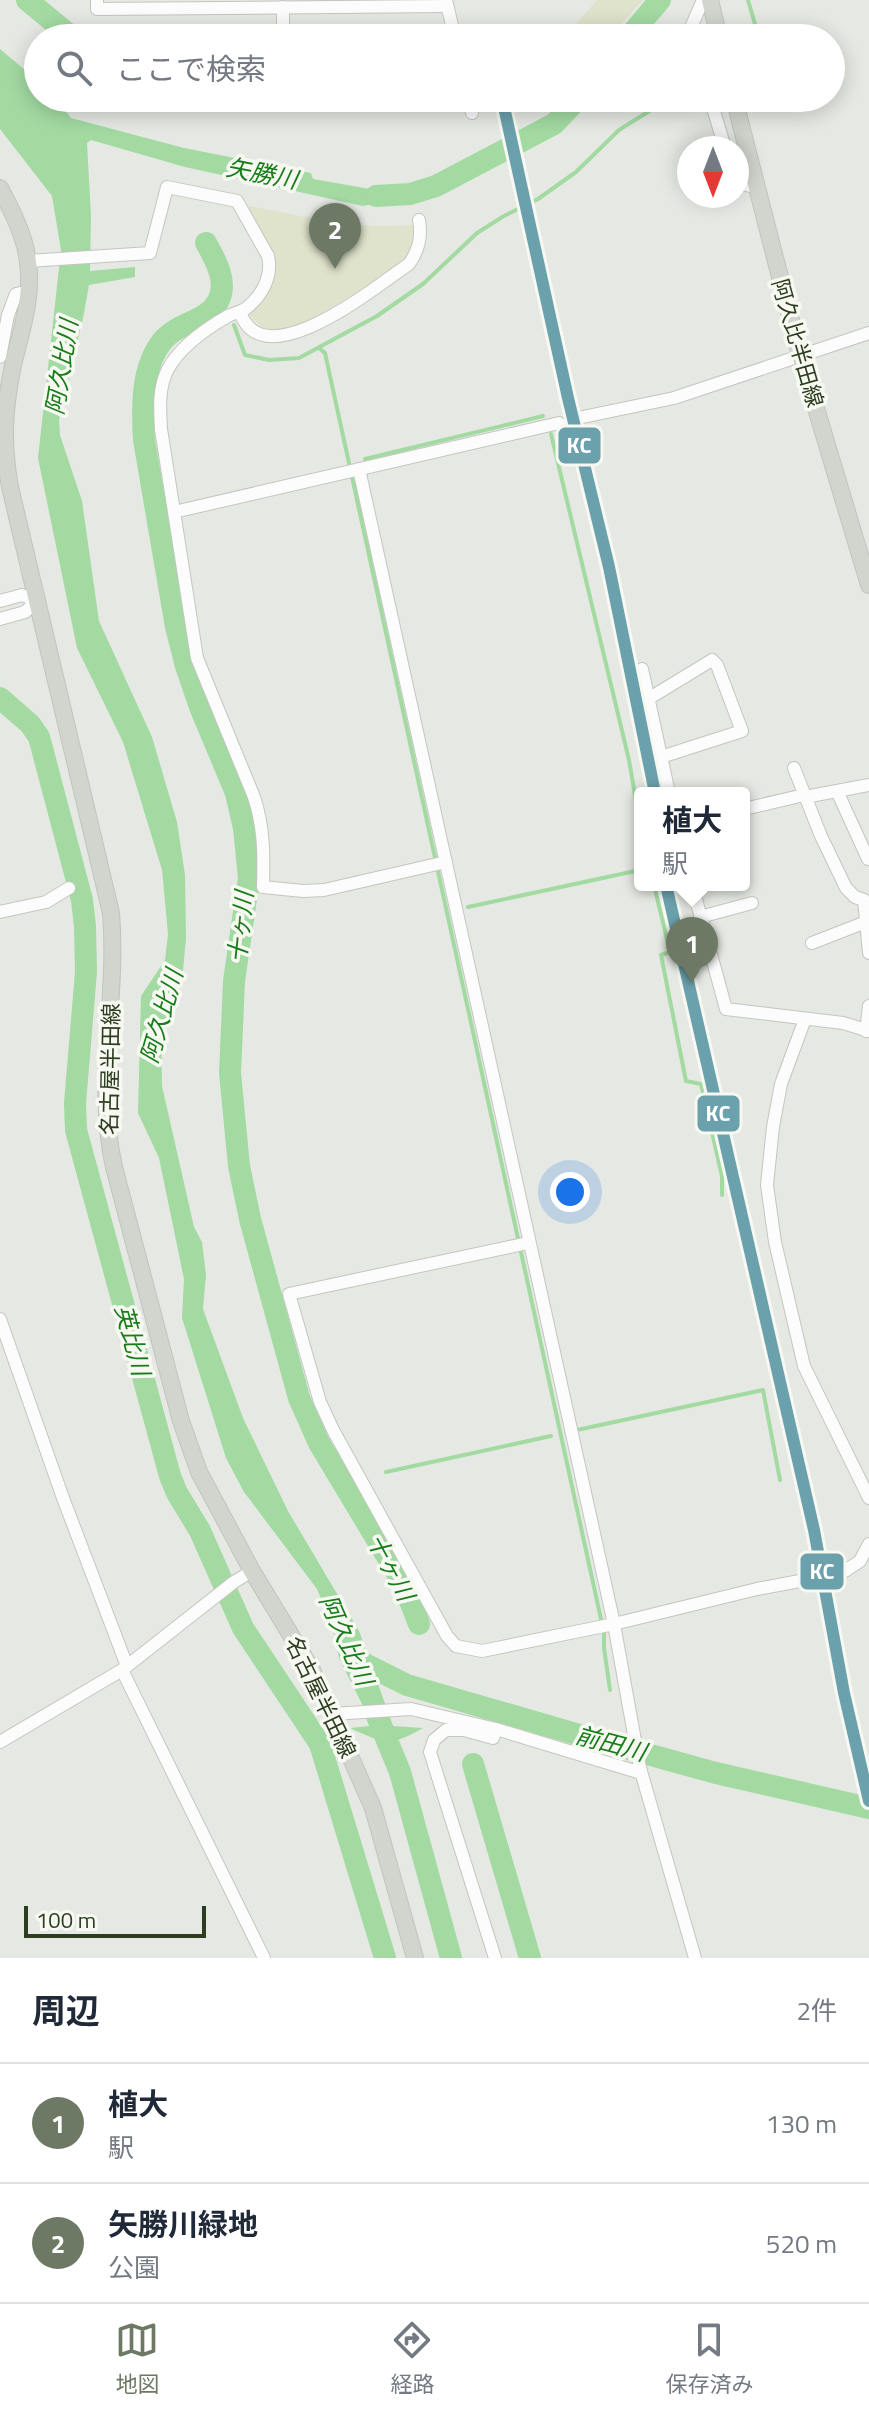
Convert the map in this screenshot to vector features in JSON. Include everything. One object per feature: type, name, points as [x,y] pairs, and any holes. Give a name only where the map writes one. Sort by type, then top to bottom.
[{"type":"main road","points":[[710,0],[716,24]]},
{"type":"main road","name":"阿久比半田線","points":[[737,112],[800,355],[869,585]]},
{"type":"main road","name":"名古屋半田線","points":[[0,188],[14,216],[28,261],[29,291],[5,416],[4,453],[111,913],[113,960],[106,1108],[111,1156],[181,1421],[199,1472],[252,1571],[312,1670],[332,1714],[373,1808],[415,1958]]},
{"type":"street","points":[[97,0],[97,9],[169,4],[447,3],[452,24]]},
{"type":"street","points":[[692,24],[703,0]]},
{"type":"street","points":[[714,112],[721,136]]},
{"type":"street","points":[[749,186],[755,187]]},
{"type":"street","points":[[28,261],[150,253],[167,187],[237,201],[268,256],[270,275],[261,292],[240,312],[230,314],[184,348],[168,369],[160,396],[161,429],[197,658],[261,819],[263,887],[324,890],[446,862]]},
{"type":"street","points":[[240,312],[243,320],[258,333],[275,337],[306,329],[341,311],[409,264],[420,242],[419,220]]},
{"type":"street","points":[[0,357],[8,315],[16,294],[29,291]]},
{"type":"street","points":[[578,418],[674,398],[719,385],[869,333]]},
{"type":"street","points":[[174,512],[559,423]]},
{"type":"street","points":[[359,469],[614,1624],[633,1735],[695,1958]]},
{"type":"street","points":[[0,601],[22,595],[37,601],[25,612],[0,619]]},
{"type":"street","points":[[648,699],[712,660],[717,665],[742,731],[661,757]]},
{"type":"street","points":[[642,669],[668,787]]},
{"type":"street","points":[[794,768],[846,888],[855,897],[864,900],[869,953]]},
{"type":"street","points":[[750,808],[869,785]]},
{"type":"street","points":[[837,791],[868,859]]},
{"type":"street","points":[[0,912],[46,902],[69,888]]},
{"type":"street","points":[[694,891],[726,1009],[843,1023],[868,1031],[869,1006]]},
{"type":"street","points":[[700,917],[752,903]]},
{"type":"street","points":[[812,943],[866,922]]},
{"type":"street","points":[[805,1019],[781,1084],[767,1185],[775,1242],[804,1366],[869,1498]]},
{"type":"street","points":[[528,1243],[289,1294],[320,1402],[447,1636],[456,1646],[482,1651],[805,1580]]},
{"type":"street","points":[[0,1319],[124,1668],[264,1958]]},
{"type":"street","points":[[845,1571],[860,1561],[869,1544]]},
{"type":"street","points":[[0,1742],[124,1668],[252,1571]]},
{"type":"street","points":[[332,1714],[411,1709],[496,1729],[641,1770]]},
{"type":"street","points":[[495,1958],[430,1752],[434,1740],[446,1730],[464,1730],[493,1738],[496,1729]]},
{"type":"shaded area","points":[[597,0],[643,0],[621,24],[576,24]]},
{"type":"shaded area","points":[[250,206],[354,224],[416,224],[418,233],[406,262],[306,323],[277,331],[262,327],[250,316],[250,311],[263,296],[275,271],[271,250],[248,209]]},
{"type":"water","points":[[0,49],[24,69],[24,112],[66,112],[71,118],[184,148],[311,173],[313,179],[410,196],[363,206],[185,167],[91,140],[87,143],[90,271],[135,267],[135,277],[89,285],[59,420],[60,435],[82,501],[99,621],[152,737],[177,822],[185,875],[186,938],[182,981],[161,1034],[162,1086],[194,1227],[202,1242],[206,1275],[203,1309],[243,1418],[288,1511],[359,1631],[393,1726],[423,1728],[394,1741],[380,1740],[350,1728],[370,1726],[339,1658],[333,1628],[317,1589],[244,1492],[226,1458],[182,1318],[184,1279],[159,1158],[138,1113],[141,996],[165,960],[168,934],[162,870],[123,742],[77,648],[38,458],[61,250],[52,196],[0,129]]},
{"type":"waterway","name":"十ヶ川","points":[[27,0],[56,24]]},
{"type":"waterway","name":"矢勝川","points":[[640,24],[660,0]]},
{"type":"waterway","points":[[748,0],[755,24]]},
{"type":"waterway","name":"矢勝川","points":[[376,196],[410,194],[436,186],[554,124],[566,112]]},
{"type":"waterway","points":[[234,325],[245,355],[269,360],[299,358],[377,316],[423,284],[477,233],[538,199],[576,172],[619,130],[648,112]]},
{"type":"waterway","name":"十ヶ川","points":[[206,243],[219,270],[220,298],[206,314],[169,335],[156,350],[147,374],[143,427],[176,627],[200,707],[236,793],[244,828],[249,878],[234,981],[230,1073],[239,1166],[250,1219],[299,1398],[319,1443],[403,1583],[419,1624]]},
{"type":"waterway","points":[[319,348],[325,353],[604,1633],[610,1690]]},
{"type":"waterway","points":[[365,459],[543,416]]},
{"type":"waterway","points":[[551,434],[634,789]]},
{"type":"waterway","name":"英比川","points":[[0,698],[30,724],[39,737],[82,900],[86,972],[75,1103],[76,1130],[170,1476],[200,1531],[243,1628],[320,1744],[385,1958]]},
{"type":"waterway","points":[[468,907],[634,871]]},
{"type":"waterway","points":[[655,891],[670,952],[661,955],[686,1081],[701,1084],[722,1176],[722,1195]]},
{"type":"waterway","points":[[577,1430],[763,1390],[780,1480]]},
{"type":"waterway","points":[[386,1472],[551,1436]]},
{"type":"waterway","name":"前田川","points":[[359,1661],[407,1685],[600,1741],[716,1773],[869,1808]]},
{"type":"waterway","name":"阿久比川","points":[[377,1716],[400,1772],[451,1958]]},
{"type":"waterway","name":"十ヶ川","points":[[473,1764],[530,1958]]},
{"type":"tunnel","points":[[805,1580],[845,1571]]},
{"type":"transit line","name":"KC","points":[[505,112],[609,567],[654,787]]},
{"type":"transit line","name":"KC","points":[[667,891],[814,1530],[844,1693],[869,1801]]},
{"type":"place","name":"矢勝川緑地","points":[[335,269]]},
{"type":"place","name":"植大","points":[[692,983]]}]
